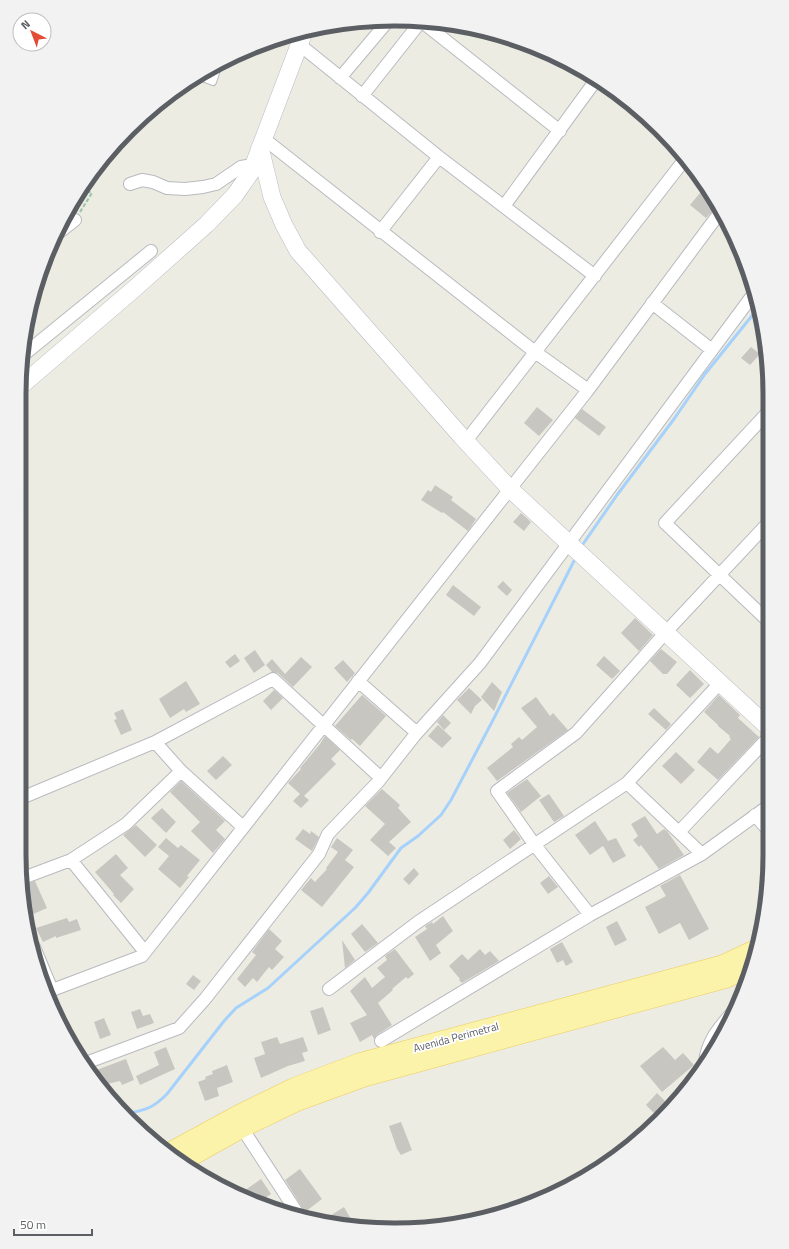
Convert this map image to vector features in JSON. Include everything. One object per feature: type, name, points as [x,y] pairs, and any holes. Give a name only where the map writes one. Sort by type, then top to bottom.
[{"type":"main road","name":"Avenida Perimetral","points":[[175,1150],[236,1116],[293,1088],[359,1063],[722,965],[749,952]]},
{"type":"main road","name":"Avenida Perimetral","points":[[188,1159],[242,1128],[298,1101],[364,1077],[727,978],[744,970]]},
{"type":"street","points":[[340,78],[383,26]]},
{"type":"street","points":[[362,96],[416,27]]},
{"type":"street","points":[[430,28],[560,131]]},
{"type":"street","points":[[302,38],[340,78],[362,96],[595,276]]},
{"type":"street","points":[[27,381],[134,289],[207,224],[236,195],[251,172],[302,38]]},
{"type":"street","points":[[504,206],[593,84]]},
{"type":"street","points":[[262,143],[381,231],[536,352],[588,390]]},
{"type":"street","points":[[262,143],[272,196],[284,225],[298,251],[510,489],[763,722]]},
{"type":"street","points":[[381,231],[439,156]]},
{"type":"street","points":[[466,441],[682,163]]},
{"type":"street","points":[[130,184],[142,180],[153,182],[167,188],[185,189],[203,187],[216,184],[241,167],[253,165]]},
{"type":"street","points":[[52,990],[142,956],[588,390],[717,216]]},
{"type":"street","points":[[67,226],[75,220]]},
{"type":"street","points":[[29,347],[151,251]]},
{"type":"street","points":[[90,1061],[179,1028],[205,998],[319,854],[328,834],[381,778],[417,733],[480,663],[577,550],[712,350],[750,299]]},
{"type":"street","points":[[652,303],[712,350]]},
{"type":"street","points":[[763,418],[665,523],[763,616]]},
{"type":"street","points":[[590,914],[534,844],[497,791],[576,733],[666,632],[763,527]]},
{"type":"street","points":[[26,796],[155,742],[273,679],[381,778]]},
{"type":"street","points":[[358,681],[417,733]]},
{"type":"street","points":[[329,989],[418,922],[627,783],[720,683]]},
{"type":"street","points":[[155,742],[181,771],[243,827]]},
{"type":"street","points":[[679,832],[763,743]]},
{"type":"street","points":[[27,877],[71,860],[126,824],[181,771]]},
{"type":"street","points":[[627,783],[702,854]]},
{"type":"street","points":[[382,1041],[590,914],[702,854],[763,810]]},
{"type":"street","points":[[755,815],[763,824]]},
{"type":"street","points":[[71,860],[145,952]]},
{"type":"street","points":[[706,1052],[715,1033],[720,1027]]},
{"type":"street","points":[[242,1128],[295,1209]]},
{"type":"lane","points":[[204,79],[213,82],[217,71]]},
{"type":"path","points":[[75,220],[92,193],[87,191]]},
{"type":"building","points":[[702,191],[713,209],[706,218],[690,205]]},
{"type":"building","points":[[751,347],[760,354],[750,365],[741,358]]},
{"type":"building","points":[[537,407],[553,420],[539,436],[524,423]]},
{"type":"building","points":[[582,409],[606,427],[599,436],[575,418]]},
{"type":"building","points":[[435,485],[453,497],[451,500],[476,519],[468,531],[443,512],[442,513],[421,500],[428,490],[431,492]]},
{"type":"building","points":[[521,513],[531,522],[524,531],[513,522]]},
{"type":"building","points":[[503,581],[512,590],[507,596],[497,587]]},
{"type":"building","points":[[453,585],[481,607],[474,616],[446,595]]},
{"type":"building","points":[[635,618],[653,635],[639,651],[621,633]]},
{"type":"building","points":[[661,649],[677,662],[667,674],[663,674],[650,661]]},
{"type":"building","points":[[255,650],[265,665],[254,673],[244,658]]},
{"type":"building","points":[[235,654],[240,661],[230,668],[225,662]]},
{"type":"building","points":[[604,656],[620,671],[612,679],[596,665]]},
{"type":"building","points":[[301,657],[312,667],[293,687],[278,673],[272,672],[266,665],[272,659],[285,674]]},
{"type":"building","points":[[343,660],[355,673],[347,682],[334,668]]},
{"type":"building","points":[[690,670],[704,684],[690,698],[676,685]]},
{"type":"building","points":[[186,681],[200,704],[186,712],[184,709],[170,718],[159,699]]},
{"type":"building","points":[[492,682],[502,692],[494,711],[481,697]]},
{"type":"building","points":[[469,688],[482,700],[475,706],[471,714],[457,700]]},
{"type":"building","points":[[274,690],[283,698],[271,710],[263,701]]},
{"type":"building","points":[[362,695],[386,716],[360,746],[335,726]]},
{"type":"building","points":[[719,695],[740,715],[738,718],[759,737],[718,780],[697,762],[710,747],[718,754],[731,739],[729,737],[730,736],[704,712]]},
{"type":"building","points":[[536,697],[550,716],[553,713],[568,730],[497,781],[487,768],[513,747],[511,744],[519,737],[522,740],[537,727],[521,708]]},
{"type":"building","points":[[654,708],[671,724],[666,730],[648,714]]},
{"type":"building","points":[[123,709],[132,730],[121,735],[114,720],[117,719],[114,713]]},
{"type":"building","points":[[443,715],[451,723],[444,730],[437,722]]},
{"type":"building","points":[[438,725],[452,738],[442,748],[428,736]]},
{"type":"building","points":[[325,736],[340,750],[331,759],[336,764],[304,796],[309,800],[301,808],[293,801],[300,794],[288,783],[301,769],[300,768]]},
{"type":"building","points":[[676,752],[695,770],[681,784],[662,766]]},
{"type":"building","points":[[223,756],[232,765],[216,780],[207,771]]},
{"type":"building","points":[[527,779],[541,796],[521,812],[507,793]]},
{"type":"building","points":[[181,781],[225,821],[216,830],[225,839],[213,853],[191,831],[200,822],[170,792]]},
{"type":"building","points":[[382,789],[400,805],[398,808],[411,822],[389,842],[396,848],[388,856],[370,840],[385,824],[365,806]]},
{"type":"building","points":[[549,794],[564,816],[554,822],[539,800]]},
{"type":"building","points":[[162,808],[176,822],[166,833],[151,818]]},
{"type":"building","points":[[645,816],[657,834],[664,829],[667,831],[684,855],[659,869],[641,845],[639,847],[633,840],[638,836],[631,824]]},
{"type":"building","points":[[595,821],[608,841],[616,838],[626,856],[613,863],[603,846],[590,855],[575,835]]},
{"type":"building","points":[[136,825],[157,845],[145,857],[123,835]]},
{"type":"building","points":[[303,829],[310,834],[311,831],[319,837],[312,851],[295,839]]},
{"type":"building","points":[[514,830],[521,839],[510,849],[503,840]]},
{"type":"building","points":[[166,838],[178,848],[181,845],[200,860],[187,876],[189,877],[180,888],[158,869],[169,856],[158,847]]},
{"type":"building","points":[[337,838],[353,850],[345,860],[354,867],[322,907],[301,890],[311,878],[315,882],[327,869],[326,868],[338,852],[331,847]]},
{"type":"building","points":[[116,854],[128,868],[120,875],[134,889],[121,903],[95,872]]},
{"type":"building","points":[[414,868],[419,874],[409,885],[403,879]]},
{"type":"building","points":[[680,875],[709,929],[689,940],[680,923],[659,934],[645,907],[666,896],[660,886]]},
{"type":"building","points":[[549,876],[558,887],[548,894],[540,883]]},
{"type":"building","points":[[35,881],[47,908],[31,915],[29,903],[27,884]]},
{"type":"building","points":[[443,916],[453,931],[436,945],[441,953],[430,961],[415,937],[427,929],[425,926],[432,922],[433,924]]},
{"type":"building","points":[[67,918],[69,922],[77,919],[81,930],[56,938],[56,936],[43,942],[36,928]]},
{"type":"building","points":[[617,921],[627,940],[615,946],[606,927]]},
{"type":"building","points":[[362,924],[378,943],[365,952],[351,934]]},
{"type":"building","points":[[269,929],[282,941],[275,949],[284,957],[272,970],[269,967],[257,982],[253,978],[245,987],[237,979],[256,955],[252,952]]},
{"type":"building","points":[[342,940],[355,960],[345,968]]},
{"type":"building","points":[[562,942],[573,962],[566,966],[563,960],[557,963],[550,949]]},
{"type":"building","points":[[395,949],[414,974],[408,979],[406,977],[378,1003],[392,1025],[377,1035],[374,1039],[372,1035],[360,1042],[350,1023],[367,1015],[350,991],[365,977],[372,988],[385,977],[377,968],[387,960],[385,956]]},
{"type":"building","points":[[480,949],[485,955],[490,951],[499,961],[462,983],[449,966],[462,954],[468,960]]},
{"type":"building","points":[[193,975],[201,981],[194,990],[186,984]]},
{"type":"building","points":[[323,1007],[331,1030],[318,1035],[310,1011]]},
{"type":"building","points":[[140,1009],[143,1016],[150,1014],[154,1023],[137,1029],[131,1012]]},
{"type":"building","points":[[104,1018],[111,1035],[100,1039],[94,1022]]},
{"type":"building","points":[[277,1037],[280,1044],[303,1037],[308,1051],[302,1053],[305,1061],[288,1066],[261,1078],[254,1058],[265,1054],[261,1042]]},
{"type":"building","points":[[166,1047],[175,1069],[140,1085],[136,1076],[159,1065],[154,1052]]},
{"type":"building","points":[[663,1047],[675,1060],[683,1053],[694,1065],[662,1092],[640,1066]]},
{"type":"building","points":[[126,1059],[134,1080],[122,1085],[120,1081],[106,1084],[96,1070]]},
{"type":"building","points":[[227,1065],[233,1082],[217,1088],[219,1096],[205,1101],[198,1082],[213,1074],[212,1071]]},
{"type":"building","points":[[657,1093],[667,1103],[655,1114],[646,1105]]},
{"type":"building","points":[[401,1122],[412,1150],[401,1155],[397,1149],[389,1126]]},
{"type":"building","points":[[300,1169],[322,1199],[305,1211],[285,1180]]},
{"type":"building","points":[[261,1179],[271,1194],[264,1199],[244,1191]]},
{"type":"building","points":[[344,1207],[352,1220],[346,1220],[328,1217]]},
{"type":"waterway","points":[[581,547],[705,374],[754,314]]},
{"type":"waterway","points":[[132,1113],[141,1111],[154,1105],[167,1094],[224,1021],[236,1008],[268,988],[355,908],[401,848],[418,836],[441,815],[451,800],[493,720],[576,557]]}]
